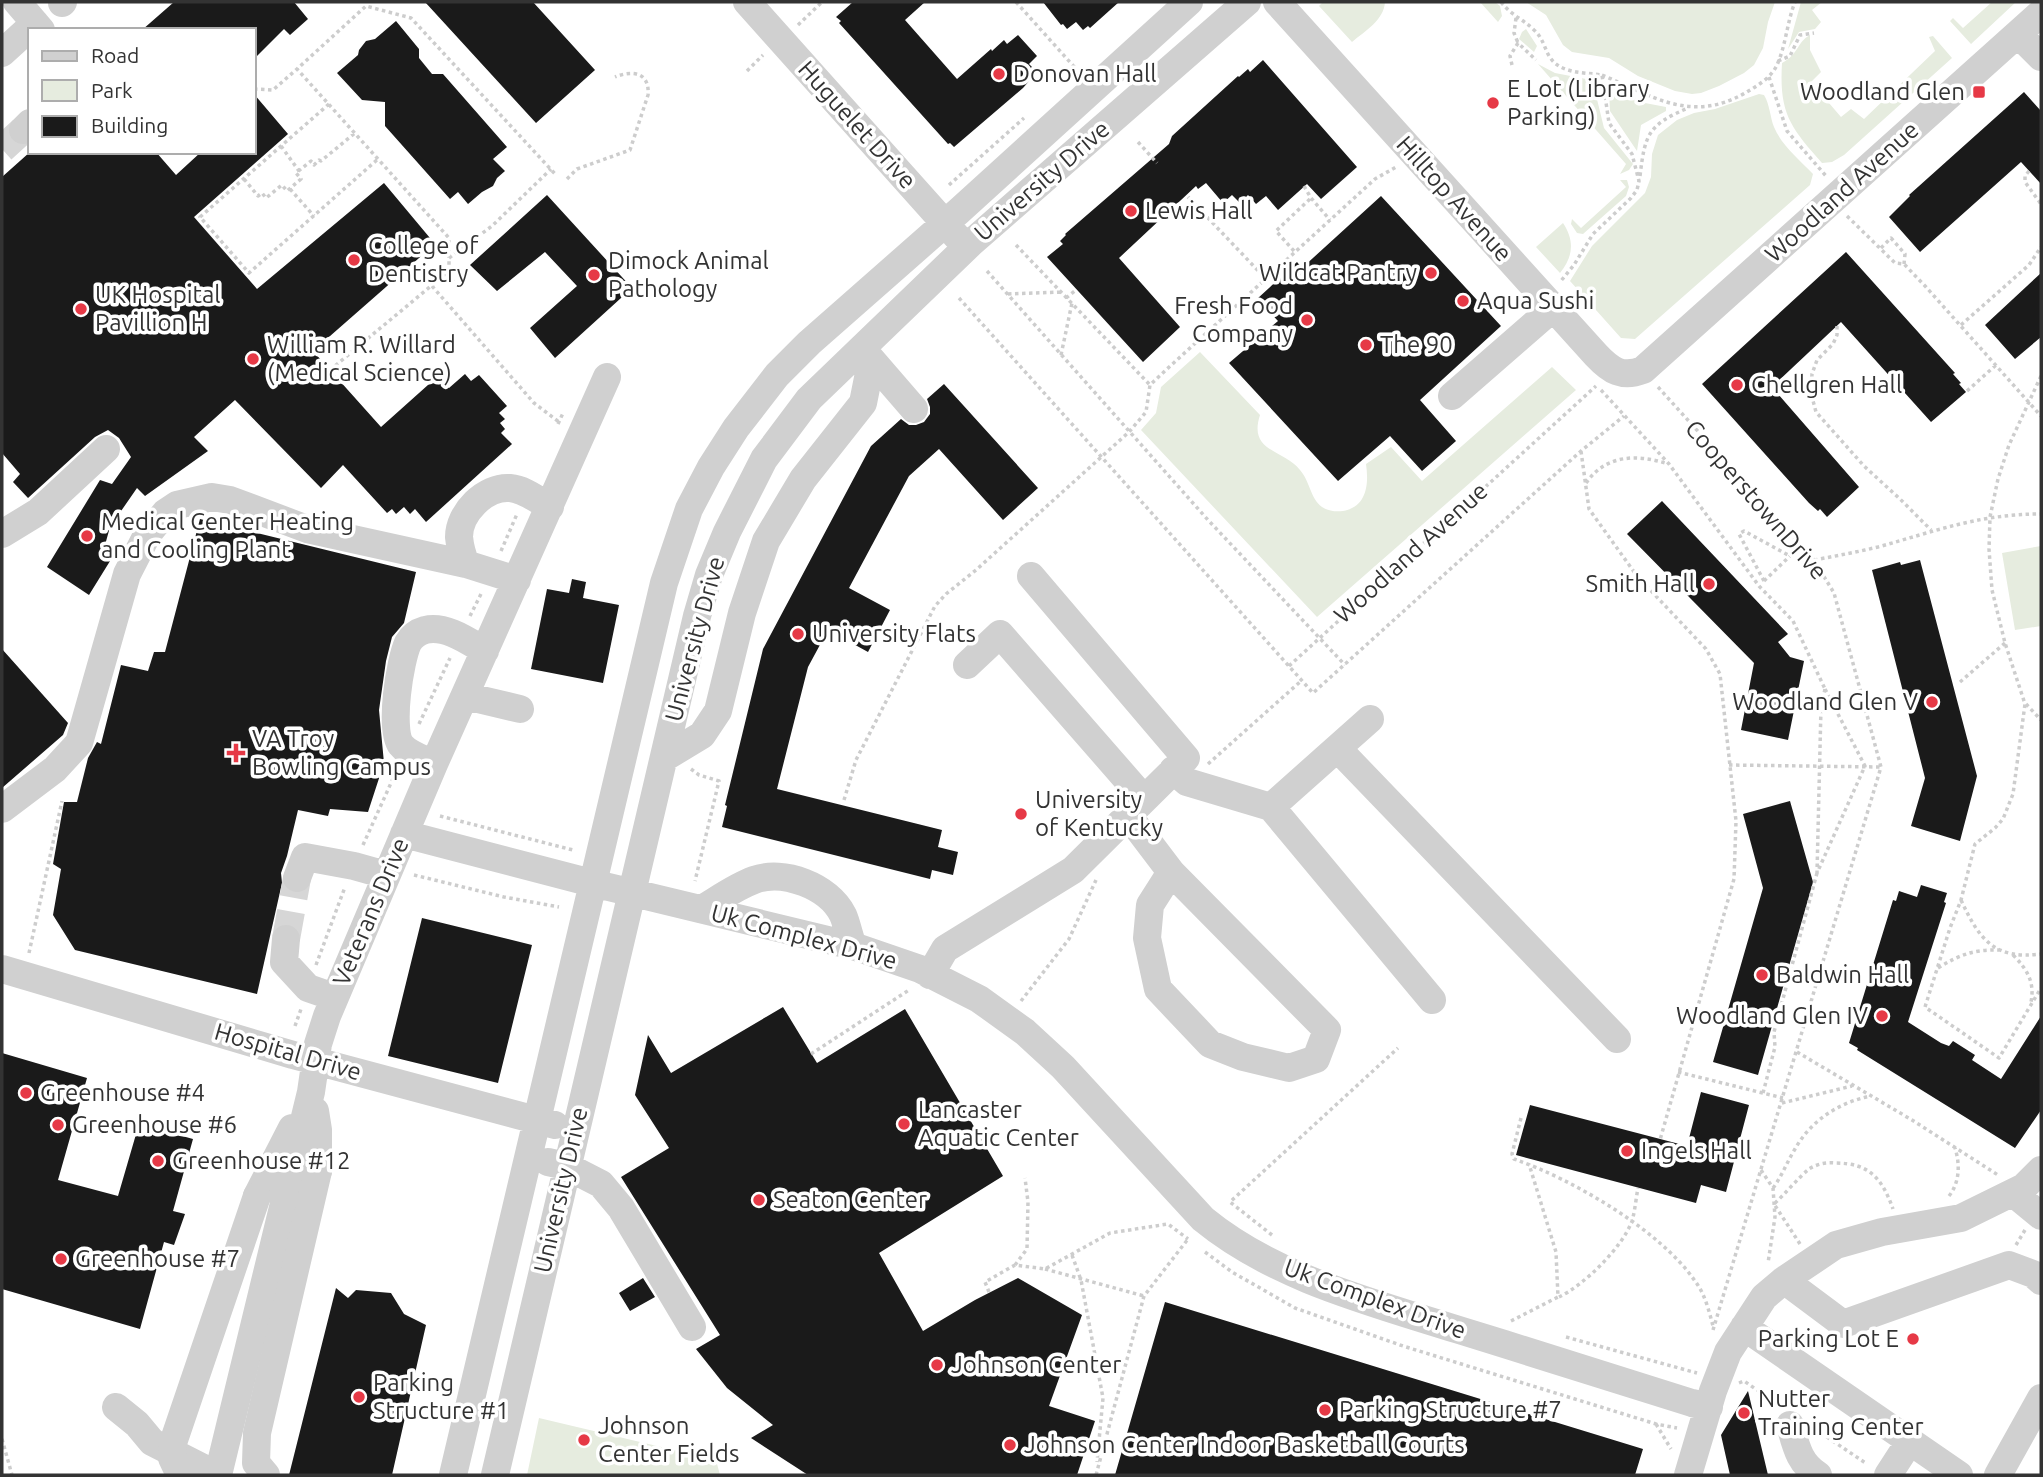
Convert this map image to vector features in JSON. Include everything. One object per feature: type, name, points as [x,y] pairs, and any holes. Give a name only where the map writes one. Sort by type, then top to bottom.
[{"type":"street","name":"Huguelet Drive","points":[[747,2],[967,248]]},
{"type":"street","name":"University Drive","points":[[453,1475],[664,583],[689,509],[736,428],[777,375],[819,334],[1189,2]]},
{"type":"street","name":"University Drive","points":[[495,1475],[632,893],[675,761],[697,616],[709,575],[727,532],[764,459],[809,399],[864,351],[967,248],[1247,2]]},
{"type":"street","name":"Hilltop Avenue","points":[[1277,2],[1556,295],[1608,368],[1626,375],[1643,370]]},
{"type":"street","name":"Woodland Avenue","points":[[1643,370],[2041,13]]},
{"type":"street","points":[[2,53],[31,18]]},
{"type":"street","points":[[2018,34],[2041,57]]},
{"type":"street","points":[[1452,396],[1556,295]]},
{"type":"street","points":[[864,351],[914,409]]},
{"type":"street","points":[[675,761],[702,735],[718,711],[742,613],[766,541],[803,479],[863,403],[869,373],[864,351]]},
{"type":"street","name":"Veterans Drive","points":[[217,1475],[312,1092],[315,1061],[324,1025],[321,993],[400,875],[404,834],[607,377]]},
{"type":"street","points":[[2,534],[38,512],[106,449]]},
{"type":"street","points":[[466,564],[460,545],[461,527],[469,510],[485,495],[510,488],[550,507]]},
{"type":"street","points":[[2,809],[55,769],[79,743],[127,574],[156,522],[177,505],[212,497],[230,500],[307,529],[466,564],[517,580]]},
{"type":"street","points":[[921,981],[945,949],[1073,870],[1186,758],[1031,576]]},
{"type":"street","points":[[434,764],[407,750],[397,737],[395,722],[408,643],[416,634],[429,629],[460,636],[485,651]]},
{"type":"street","points":[[967,665],[1000,634],[1135,806],[1171,872],[1326,1030],[1316,1059],[1289,1068],[1243,1057],[1210,1044],[1158,989],[1147,938],[1150,905],[1171,872]]},
{"type":"street","points":[[465,696],[520,709]]},
{"type":"street","points":[[1270,807],[1370,719]]},
{"type":"street","points":[[1338,749],[1617,1039]]},
{"type":"street","points":[[1173,770],[1187,782],[1270,807],[1433,1000]]},
{"type":"street","name":"Uk Complex Drive","points":[[404,834],[853,946],[921,981],[978,999],[1025,1032],[1063,1067],[1125,1132],[1165,1180],[1226,1238],[1286,1269],[1356,1297],[1692,1404],[1709,1407]]},
{"type":"street","points":[[297,878],[305,857],[400,875]]},
{"type":"street","points":[[702,909],[757,878],[786,877],[812,886],[831,901],[842,914],[853,946]]},
{"type":"street","points":[[286,939],[284,962],[321,993]]},
{"type":"street","name":"Hospital Drive","points":[[14,966],[315,1061],[575,1130]]},
{"type":"street","points":[[266,1475],[256,1463],[257,1433],[318,1171],[318,1130],[312,1092]]},
{"type":"street","points":[[186,1475],[179,1473],[172,1458],[173,1443],[257,1196],[312,1092]]},
{"type":"street","points":[[528,1157],[566,1166],[601,1184],[621,1208],[692,1327]]},
{"type":"street","points":[[1681,1464],[1709,1407],[1728,1352],[1775,1276],[1836,1245],[1882,1232],[1961,1218],[2007,1185],[2024,1187],[2041,1171]]},
{"type":"street","points":[[2007,1185],[2034,1221]]},
{"type":"street","points":[[1775,1276],[1843,1324],[2009,1265],[2033,1274],[2041,1281]]},
{"type":"street","points":[[1744,1327],[1959,1475]]},
{"type":"street","points":[[1998,1475],[2041,1398]]},
{"type":"street","points":[[116,1407],[137,1424],[152,1442],[217,1475]]},
{"type":"street","points":[[1790,1425],[1800,1458],[1808,1469],[1818,1475]]},
{"type":"street","points":[[1888,1475],[1910,1441]]},
{"type":"path","points":[[792,32],[821,2]]},
{"type":"path","points":[[1016,2],[1077,70]]},
{"type":"path","points":[[1501,2],[1516,18],[1539,35],[1548,55],[1558,67],[1602,75],[1647,96],[1688,108]]},
{"type":"path","points":[[1556,295],[1593,234],[1631,198],[1639,181],[1648,135],[1668,118],[1688,108],[1726,102],[1769,77],[1778,61],[1794,2]]},
{"type":"path","points":[[256,89],[273,90],[366,6],[411,18],[556,175]]},
{"type":"path","points":[[1516,18],[1514,33],[1518,43],[1536,60]]},
{"type":"path","points":[[1778,61],[1790,56],[1800,35],[1814,33]]},
{"type":"path","points":[[1512,65],[1510,56],[1518,43]]},
{"type":"path","points":[[747,71],[766,53]]},
{"type":"path","points":[[297,69],[449,238],[449,271],[330,370]]},
{"type":"path","points":[[567,179],[577,169],[631,150],[649,87],[645,79],[635,73],[624,73],[615,77]]},
{"type":"path","points":[[1602,75],[1604,104],[1609,123],[1632,154],[1639,181]]},
{"type":"path","points":[[1769,77],[1787,131],[1826,177]]},
{"type":"path","points":[[329,104],[200,217],[249,273],[378,159]]},
{"type":"path","points":[[243,179],[258,196],[262,193],[266,198],[282,185],[287,191],[301,179],[296,173],[311,161],[314,165],[319,160],[321,162],[355,133]]},
{"type":"path","points":[[1138,142],[1157,163]]},
{"type":"path","points":[[281,146],[299,171]]},
{"type":"path","points":[[844,800],[856,760],[935,606],[1129,432],[1146,412],[1150,385],[1374,179],[1396,167]]},
{"type":"path","points":[[449,258],[492,226],[551,169]]},
{"type":"path","points":[[2029,171],[2025,182],[2041,204]]},
{"type":"path","points":[[1304,186],[1330,220]]},
{"type":"path","points":[[290,189],[314,216]]},
{"type":"path","points":[[1188,197],[1266,279]]},
{"type":"path","points":[[1295,252],[1276,231],[1311,198]]},
{"type":"path","points":[[1846,215],[1895,263],[1904,264],[2041,416]]},
{"type":"path","points":[[1881,248],[1891,238],[1905,254],[1904,264]]},
{"type":"path","points":[[1017,245],[1150,385]]},
{"type":"path","points":[[1961,326],[2029,265],[2041,247]]},
{"type":"path","points":[[987,271],[1208,520],[1345,665]]},
{"type":"path","points":[[446,274],[460,288]]},
{"type":"path","points":[[432,286],[534,403],[559,422]]},
{"type":"path","points":[[1066,298],[1076,290]]},
{"type":"path","points":[[1007,294],[1061,292]]},
{"type":"path","points":[[958,298],[1313,693],[1624,416],[1669,464],[1759,586],[1793,621],[1865,766]]},
{"type":"path","points":[[1061,355],[1072,303]]},
{"type":"path","points":[[1837,326],[1838,335],[1817,360],[1812,374],[1811,393],[1816,412],[1864,466],[1931,530]]},
{"type":"path","points":[[1967,391],[1996,365]]},
{"type":"path","name":"CooperstownDrive","points":[[1643,370],[1814,560],[1834,593],[1881,767]]},
{"type":"path","points":[[2041,376],[2005,456],[1990,517],[1992,590],[2005,643],[2025,704],[2013,794],[2003,819],[1975,844],[1961,900],[1925,1007],[1999,1058],[2041,988]]},
{"type":"path","name":"Woodland Avenue","points":[[1289,666],[1596,386],[1624,416]]},
{"type":"path","points":[[1581,452],[1589,509],[1637,576],[1706,649],[1720,674],[1736,821],[1734,880],[1660,1140]]},
{"type":"path","points":[[1586,483],[1609,463],[1630,457],[1651,458],[1669,464]]},
{"type":"path","points":[[497,560],[517,514]]},
{"type":"path","points":[[1814,560],[1877,547],[1931,530],[1990,517],[2041,514]]},
{"type":"path","points":[[1763,581],[1739,534],[1744,531],[1790,556]]},
{"type":"path","points":[[1759,586],[1800,547]]},
{"type":"path","points":[[295,1026],[321,993],[354,866],[482,592]]},
{"type":"path","points":[[1960,682],[2005,643]]},
{"type":"path","points":[[1817,873],[1821,707],[1825,689]]},
{"type":"path","points":[[2025,704],[2041,720]]},
{"type":"path","points":[[675,761],[699,775],[719,781],[695,881]]},
{"type":"path","points":[[1710,1338],[1881,767],[1728,765]]},
{"type":"path","points":[[1763,1093],[1774,1046],[1773,1032],[1817,873],[1865,766]]},
{"type":"path","points":[[14,966],[62,801]]},
{"type":"path","points":[[440,816],[573,850]]},
{"type":"path","points":[[1006,1018],[1069,939],[1098,871]]},
{"type":"path","points":[[400,875],[559,907]]},
{"type":"path","points":[[1961,900],[1975,929],[1986,940],[2013,955],[2041,954]]},
{"type":"path","points":[[1937,969],[1959,955],[1979,949],[2001,950]]},
{"type":"path","points":[[2013,955],[2027,971],[2030,979],[2033,988],[2030,1006]]},
{"type":"path","points":[[811,1054],[921,981]]},
{"type":"path","points":[[1280,1241],[1230,1202],[1398,1048]]},
{"type":"path","points":[[1797,1052],[1955,1148],[2007,1185]]},
{"type":"path","points":[[1678,1072],[1782,1100],[1854,1085]]},
{"type":"path","points":[[1773,1188],[1796,1146],[1810,1127],[1828,1113],[1856,1099],[1872,1096]]},
{"type":"path","points":[[1521,1118],[1512,1154],[1514,1159],[1588,1192],[1671,1252],[1696,1282],[1714,1328]]},
{"type":"path","points":[[1945,1201],[1957,1182],[1958,1161],[1955,1148]]},
{"type":"path","points":[[1774,1203],[1808,1170],[1818,1165],[1844,1163],[1870,1171],[1886,1190],[1893,1209]]},
{"type":"path","points":[[1530,1164],[1556,1252],[1558,1297]]},
{"type":"path","points":[[1761,1170],[1773,1188],[1771,1249],[1775,1276]]},
{"type":"path","points":[[989,1292],[985,1282],[1016,1265],[1027,1249],[1028,1202],[1025,1178]]},
{"type":"path","points":[[1511,1321],[1573,1291],[1604,1261],[1631,1223],[1638,1188]]},
{"type":"path","points":[[1774,1203],[1801,1246]]},
{"type":"path","points":[[2014,1249],[2034,1221]]},
{"type":"path","points":[[1045,1269],[1110,1233],[1168,1224],[1188,1239],[1144,1296],[1096,1475]]},
{"type":"path","points":[[1199,1247],[1232,1272],[1295,1308],[1390,1342],[1656,1424],[1683,1429]]},
{"type":"path","points":[[1072,1255],[1082,1280],[1103,1398],[1096,1475]]},
{"type":"path","points":[[1016,1265],[1045,1269],[1144,1296]]},
{"type":"path","points":[[1502,1318],[1523,1325]]},
{"type":"path","points":[[1561,1335],[1696,1373],[1700,1368]]},
{"type":"path","points":[[1656,1424],[1681,1464]]},
{"type":"path","points":[[2,1439],[12,1475]]},
{"type":"green space","points":[[1323,2],[1385,2],[1378,20],[1352,42],[1319,6]]},
{"type":"green space","points":[[1480,2],[1495,2],[1500,6],[1502,16],[1498,22]]},
{"type":"green space","points":[[1526,2],[1775,2],[1763,48],[1754,65],[1719,86],[1692,94],[1675,91],[1638,76],[1609,58],[1572,52],[1563,45],[1546,15]]},
{"type":"green space","points":[[1801,2],[1822,2],[1812,10],[1821,22],[1815,29],[1799,32],[1788,49]]},
{"type":"green space","points":[[1992,2],[2016,2],[1971,44],[1950,21],[1953,18],[1963,28]]},
{"type":"green space","points":[[1526,29],[1537,46],[1534,52],[1519,39]]},
{"type":"green space","points":[[1810,35],[1810,50],[1821,72],[1811,82],[1841,117],[1851,109],[1864,119],[1935,51],[1929,37],[1933,36],[1952,58],[1844,155],[1832,162],[1822,163],[1794,129],[1782,95],[1782,63],[1792,56],[1802,41]]},
{"type":"green space","points":[[1538,64],[1555,73],[1586,79],[1594,87],[1604,128],[1633,164],[1629,170],[1620,174],[1626,164]]},
{"type":"green space","points":[[1616,87],[1645,103],[1666,107],[1666,111],[1641,125],[1637,151],[1610,111],[1609,90]]},
{"type":"green space","points":[[1759,94],[1766,99],[1774,127],[1782,140],[1813,174],[1810,185],[1635,339],[1621,338],[1570,281],[1592,246],[1645,193],[1651,177],[1652,154],[1658,135],[1677,120],[1694,113]]},
{"type":"green space","points":[[1620,180],[1627,180],[1629,187],[1626,196],[1583,234],[1577,233],[1571,224],[1572,219],[1581,228],[1626,187]]},
{"type":"green space","points":[[1563,223],[1571,249],[1568,261],[1560,273],[1536,247]]},
{"type":"green space","points":[[1200,352],[1260,415],[1258,427],[1263,443],[1293,463],[1303,474],[1318,503],[1335,511],[1351,509],[1362,500],[1367,479],[1366,464],[1391,447],[1422,481],[1552,367],[1576,390],[1317,617],[1141,430],[1156,413],[1161,387]]},
{"type":"green space","points":[[2041,546],[2041,626],[2015,630],[2002,553]]},
{"type":"green space","name":"Johnson Center Fields","points":[[539,1418],[716,1460],[720,1475],[527,1475]]},
{"type":"building","points":[[174,2],[294,2],[308,19],[290,35],[284,29],[256,57],[256,28],[144,28]]},
{"type":"building","points":[[425,2],[533,2],[595,70],[536,123]]},
{"type":"building","name":"Donovan Hall","points":[[853,2],[925,2],[905,20],[957,79],[991,49],[992,51],[1004,40],[1007,44],[1018,35],[1037,56],[1029,64],[1037,72],[1023,88],[954,147],[948,144],[839,23],[841,21],[836,17]]},
{"type":"building","points":[[1043,2],[1119,2],[1090,28],[1088,26],[1083,30],[1076,22],[1067,29],[1061,25]]},
{"type":"building","points":[[396,21],[419,49],[419,58],[432,74],[443,74],[507,147],[493,159],[505,171],[493,186],[468,204],[458,192],[450,199],[385,126],[385,102],[362,100],[337,73],[358,55],[366,41],[375,39]]},
{"type":"building","name":"Lewis Hall","points":[[1263,60],[1357,167],[1321,199],[1307,184],[1278,210],[1266,196],[1256,204],[1248,195],[1240,203],[1232,195],[1223,203],[1206,183],[1198,189],[1196,186],[1119,258],[1180,327],[1143,362],[1047,257],[1063,244],[1060,241],[1065,234],[1169,144],[1172,136],[1238,76],[1248,69],[1250,72]]},
{"type":"building","points":[[2024,92],[2041,111],[2041,184],[2021,162],[1920,252],[1889,217],[1909,195]]},
{"type":"building","points":[[256,96],[288,134],[194,217],[257,289],[384,183],[435,244],[313,351],[381,427],[438,376],[449,388],[465,374],[471,381],[479,375],[507,406],[499,413],[505,419],[500,423],[505,429],[501,433],[512,444],[426,522],[415,509],[410,514],[404,507],[396,514],[392,509],[387,513],[343,465],[321,488],[235,400],[194,437],[208,451],[145,496],[137,488],[110,527],[105,545],[115,553],[89,595],[47,567],[100,480],[112,484],[131,457],[119,438],[108,430],[95,437],[28,498],[13,482],[20,474],[2,453],[2,177],[28,154],[158,154],[176,175],[199,154],[256,154]]},
{"type":"building","name":"Dimock Animal Pathology","points":[[547,195],[632,288],[555,358],[530,328],[577,286],[545,252],[497,291],[470,265]]},
{"type":"building","name":"The 90","points":[[1381,196],[1501,326],[1420,400],[1456,441],[1422,471],[1390,436],[1338,481],[1229,363],[1278,321],[1257,299],[1297,262],[1302,268]]},
{"type":"building","name":"Chellgren Hall","points":[[1846,252],[1955,373],[1953,374],[1966,392],[1931,422],[1841,322],[1772,387],[1859,487],[1827,517],[1809,503],[1702,384]]},
{"type":"building","points":[[2041,273],[2041,337],[2015,359],[1985,325]]},
{"type":"building","name":"University Flats","points":[[944,384],[1038,488],[1003,520],[939,449],[909,476],[849,588],[890,610],[868,652],[828,630],[808,667],[777,789],[942,830],[938,847],[958,852],[953,875],[932,870],[930,879],[722,827],[763,649],[871,446],[901,419],[909,425],[924,422],[930,414],[927,399]]},
{"type":"building","name":"Smith Hall","points":[[1662,501],[1788,634],[1778,642],[1790,657],[1804,661],[1788,740],[1741,730],[1754,663],[1627,534]]},
{"type":"building","name":"VA Troy Bowling Campus","points":[[200,519],[416,572],[404,623],[392,637],[386,661],[379,710],[384,763],[368,812],[330,809],[328,816],[298,810],[281,873],[282,883],[257,994],[75,950],[53,915],[61,869],[53,864],[64,802],[77,802],[88,758],[97,742],[101,744],[121,665],[148,671],[154,652],[165,652]]},
{"type":"building","name":"Woodland Glen V","points":[[1920,560],[1977,776],[1960,841],[1911,826],[1925,778],[1872,570],[1900,562],[1901,565]]},
{"type":"building","points":[[572,579],[586,582],[583,598],[619,605],[603,683],[531,669],[547,589],[569,593]]},
{"type":"building","points":[[2,649],[68,723],[63,735],[2,788]]},
{"type":"building","name":"Baldwin Hall","points":[[1790,801],[1813,882],[1758,1075],[1713,1062],[1763,888],[1743,814]]},
{"type":"building","name":"Woodland Glen IV","points":[[1921,885],[1947,893],[1908,1022],[1941,1043],[1949,1046],[1953,1041],[1975,1055],[1972,1060],[2001,1079],[2041,1016],[2041,1110],[2015,1148],[1849,1043],[1893,900],[1896,901],[1899,891],[1917,897]]},
{"type":"building","points":[[422,918],[532,945],[498,1083],[388,1056]]},
{"type":"building","points":[[783,1007],[817,1063],[905,1009],[1003,1176],[879,1253],[923,1331],[1018,1278],[1082,1315],[1049,1406],[1095,1421],[1077,1475],[808,1475],[751,1438],[773,1425],[727,1388],[696,1349],[720,1335],[621,1177],[669,1148],[635,1095],[648,1035],[671,1073]]},
{"type":"building","points":[[2,1053],[87,1078],[58,1180],[118,1196],[139,1124],[193,1139],[173,1211],[185,1214],[174,1245],[164,1242],[140,1329],[2,1289]]},
{"type":"building","name":"Ingels Hall","points":[[1701,1092],[1749,1105],[1726,1192],[1701,1185],[1696,1203],[1516,1155],[1530,1105],[1687,1146]]},
{"type":"building","points":[[643,1278],[655,1297],[630,1311],[619,1293]]},
{"type":"building","name":"Parking Structure #1","points":[[336,1288],[348,1298],[356,1290],[391,1293],[404,1314],[426,1325],[392,1475],[289,1475]]},
{"type":"building","name":"Parking Structure #7","points":[[1165,1302],[1643,1449],[1635,1475],[1115,1475]]},
{"type":"building","name":"Nutter Training Center","points":[[1748,1391],[1768,1475],[1730,1475],[1721,1435]]},
{"type":"tunnel","points":[[2,149],[23,130]]},
{"type":"tunnel","points":[[286,939],[297,878]]},
{"type":"place","name":"Donovan Hall","points":[[999,74]]},
{"type":"place","name":"Woodland Glen","points":[[1979,92]]},
{"type":"place","name":"E Lot (Library Parking)","points":[[1493,103]]},
{"type":"place","name":"Lewis Hall","points":[[1131,211]]},
{"type":"place","name":"College of Dentistry","points":[[354,260]]},
{"type":"place","name":"Wildcat Pantry","points":[[1431,273]]},
{"type":"place","name":"Dimock Animal Pathology","points":[[594,275]]},
{"type":"place","name":"Aqua Sushi","points":[[1463,301]]},
{"type":"place","name":"UK Hospital Pavillion H","points":[[81,309]]},
{"type":"place","name":"Fresh Food Company","points":[[1307,320]]},
{"type":"place","name":"The 90","points":[[1366,345]]},
{"type":"place","name":"William R. Willard (Medical Science)","points":[[253,359]]},
{"type":"place","name":"Chellgren Hall","points":[[1737,385]]},
{"type":"place","name":"Medical Center Heating and Cooling Plant","points":[[87,536]]},
{"type":"place","name":"Smith Hall","points":[[1709,584]]},
{"type":"place","name":"University Flats","points":[[798,634]]},
{"type":"place","name":"Woodland Glen V","points":[[1932,702]]},
{"type":"place","name":"VA Troy Bowling Campus","points":[[236,753]]},
{"type":"place","name":"University of Kentucky","points":[[1021,814]]},
{"type":"place","name":"Baldwin Hall","points":[[1762,975]]},
{"type":"place","name":"Woodland Glen IV","points":[[1882,1016]]},
{"type":"place","name":"Greenhouse #4","points":[[26,1093]]},
{"type":"place","name":"Lancaster Aquatic Center","points":[[904,1124]]},
{"type":"place","name":"Greenhouse #6","points":[[58,1125]]},
{"type":"place","name":"Ingels Hall","points":[[1627,1151]]},
{"type":"place","name":"Greenhouse #12","points":[[158,1161]]},
{"type":"place","name":"Seaton Center","points":[[759,1200]]},
{"type":"place","name":"Greenhouse #7","points":[[61,1259]]},
{"type":"place","name":"Parking Lot E","points":[[1913,1339]]},
{"type":"place","name":"Johnson Center","points":[[937,1365]]},
{"type":"place","name":"Parking Structure #1","points":[[359,1397]]},
{"type":"place","name":"Parking Structure #7","points":[[1325,1410]]},
{"type":"place","name":"Nutter Training Center","points":[[1744,1413]]},
{"type":"place","name":"Johnson Center Fields","points":[[584,1440]]},
{"type":"place","name":"Johnson Center Indoor Basketball Courts","points":[[1010,1445]]}]
